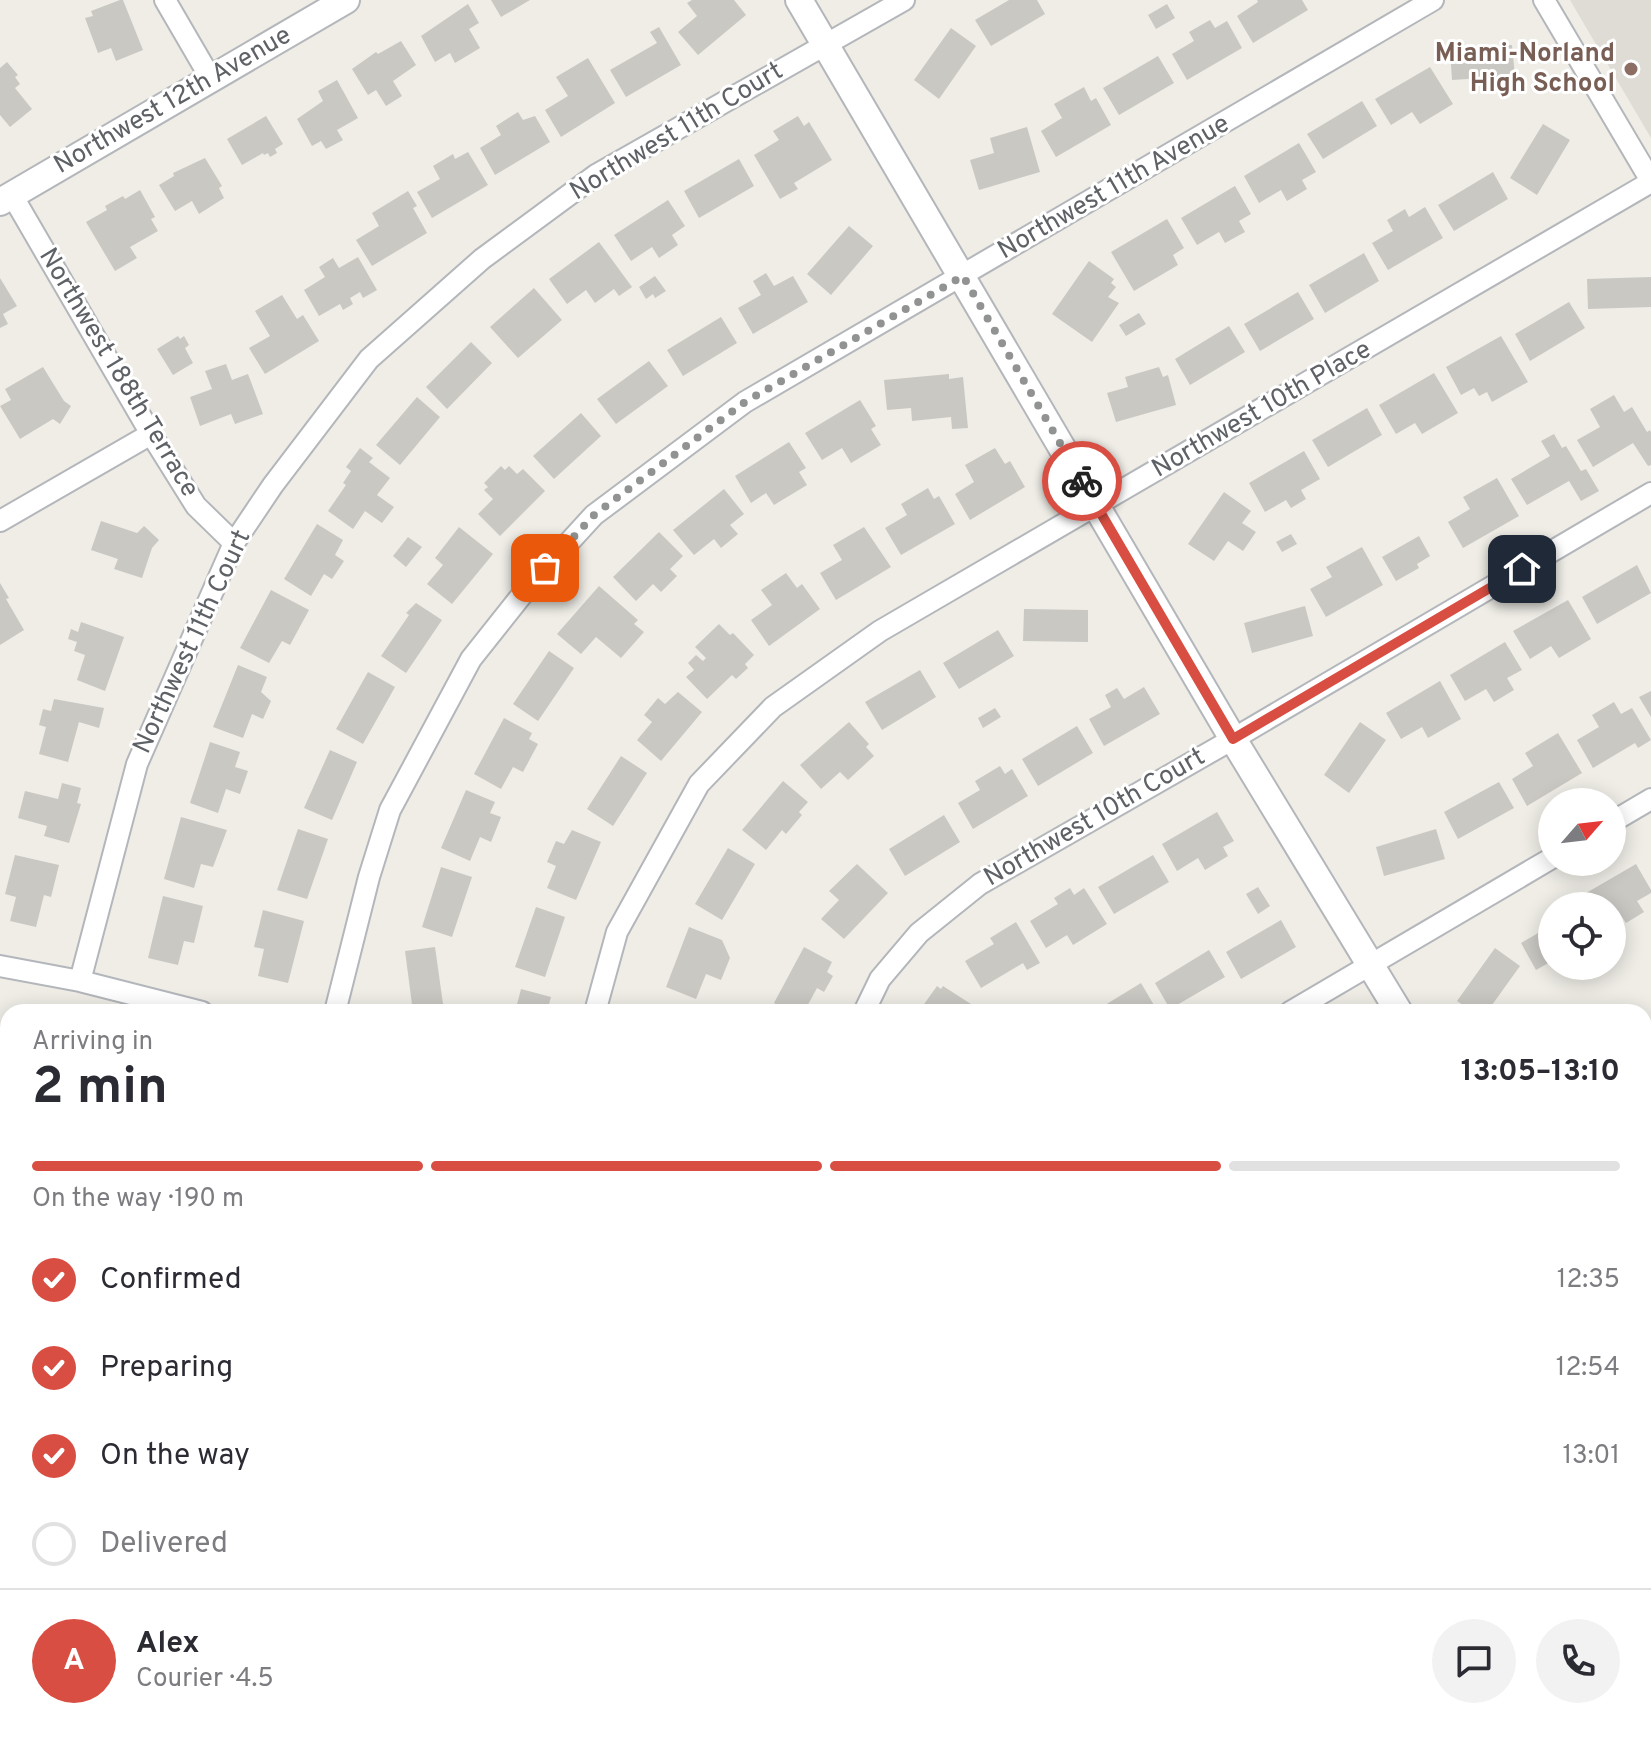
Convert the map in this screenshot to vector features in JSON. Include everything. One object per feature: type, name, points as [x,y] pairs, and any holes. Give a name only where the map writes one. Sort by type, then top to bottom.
[{"type":"street","points":[[165,0],[211,79]]},
{"type":"street","name":"Northwest 12th Avenue","points":[[6,198],[346,0]]},
{"type":"street","points":[[799,0],[1233,739],[1394,1004]]},
{"type":"street","name":"Northwest 11th Court","points":[[80,981],[137,764],[234,543],[273,485],[369,359],[482,259],[596,175],[904,0]]},
{"type":"street","name":"Northwest 11th Avenue","points":[[337,1004],[369,877],[390,810],[471,659],[529,586],[594,515],[745,402],[1433,0]]},
{"type":"street","points":[[1544,0],[1651,181]]},
{"type":"street","name":"Northwest 10th Place","points":[[597,1004],[617,932],[699,784],[773,707],[880,631],[1651,181]]},
{"type":"street","name":"Northwest 188th Terrace","points":[[6,198],[196,506],[234,543]]},
{"type":"street","points":[[0,521],[151,434]]},
{"type":"street","name":"Northwest 10th Court","points":[[868,1004],[880,979],[919,933],[980,884],[1651,493]]},
{"type":"street","points":[[1626,814],[1651,799]]},
{"type":"street","points":[[1304,1004],[1538,866]]},
{"type":"street","points":[[0,966],[80,981],[171,1004]]},
{"type":"shaded area","name":"Miami-Norland High School","points":[[1570,0],[1651,0],[1651,138]]},
{"type":"building","points":[[123,0],[143,50],[116,61],[111,48],[98,53],[85,18],[93,16],[91,11]]},
{"type":"building","points":[[491,0],[530,0],[501,17]]},
{"type":"building","points":[[692,0],[734,0],[746,15],[698,55],[678,32],[697,16],[687,3]]},
{"type":"building","points":[[1009,0],[1037,0],[1045,14],[991,46],[975,20]]},
{"type":"building","points":[[1257,0],[1302,0],[1308,10],[1253,43],[1237,16]]},
{"type":"building","points":[[468,4],[479,23],[469,29],[480,48],[455,63],[450,53],[435,62],[421,36]]},
{"type":"building","points":[[1167,4],[1175,18],[1156,29],[1148,15]]},
{"type":"building","points":[[1210,20],[1215,28],[1227,21],[1242,48],[1187,80],[1172,54],[1194,41],[1189,32]]},
{"type":"building","points":[[659,27],[681,65],[626,97],[610,70],[657,43],[650,32]]},
{"type":"building","points":[[951,28],[976,46],[939,99],[914,80]]},
{"type":"building","points":[[401,41],[416,65],[393,81],[402,96],[386,106],[376,90],[368,95],[352,69],[376,52],[378,54]]},
{"type":"building","points":[[1512,45],[1515,76],[1452,80],[1450,49]]},
{"type":"building","points":[[1158,56],[1174,83],[1119,115],[1103,88]]},
{"type":"building","points":[[588,58],[615,103],[561,137],[545,110],[568,96],[556,77]]},
{"type":"building","points":[[7,62],[18,75],[15,77],[20,84],[15,88],[32,109],[10,127],[0,115],[0,68]]},
{"type":"building","points":[[1430,67],[1453,104],[1420,124],[1412,112],[1391,125],[1375,99]]},
{"type":"building","points":[[337,80],[358,118],[337,130],[343,140],[326,149],[321,141],[312,146],[297,119],[323,101],[318,91]]},
{"type":"building","points":[[1084,87],[1091,101],[1096,98],[1111,125],[1056,157],[1041,131],[1062,118],[1054,104]]},
{"type":"building","points":[[1362,101],[1377,126],[1323,159],[1307,134]]},
{"type":"building","points":[[518,112],[523,120],[535,116],[550,142],[495,175],[480,148],[501,135],[496,126]]},
{"type":"building","points":[[266,116],[283,144],[270,157],[268,153],[263,153],[242,165],[227,139]]},
{"type":"building","points":[[798,116],[804,126],[809,122],[832,160],[794,183],[798,189],[780,199],[754,155],[779,140],[773,131]]},
{"type":"building","points":[[1543,124],[1570,140],[1537,195],[1510,178]]},
{"type":"building","points":[[1027,127],[1040,172],[979,190],[970,160],[994,153],[990,138]]},
{"type":"building","points":[[1299,143],[1316,172],[1302,180],[1307,189],[1287,201],[1281,190],[1259,203],[1244,176]]},
{"type":"building","points":[[468,152],[488,185],[432,218],[417,192],[440,179],[433,166],[453,154],[455,159]]},
{"type":"building","points":[[205,158],[222,186],[219,188],[224,198],[199,214],[192,201],[175,211],[159,185],[174,176],[173,173]]},
{"type":"building","points":[[739,159],[754,186],[699,218],[684,191]]},
{"type":"building","points":[[1493,172],[1508,199],[1454,231],[1438,205]]},
{"type":"building","points":[[1235,186],[1251,214],[1239,221],[1245,232],[1225,243],[1219,232],[1197,245],[1181,218]]},
{"type":"building","points":[[140,190],[155,217],[151,219],[158,231],[130,247],[137,258],[115,271],[86,222],[107,210],[105,206]]},
{"type":"building","points":[[408,191],[417,206],[413,208],[427,233],[372,266],[356,240],[379,226],[372,213]]},
{"type":"building","points":[[668,200],[685,226],[672,235],[678,245],[659,258],[652,247],[631,261],[614,235]]},
{"type":"building","points":[[1425,207],[1443,238],[1388,270],[1372,243],[1393,231],[1387,220],[1405,209],[1409,217]]},
{"type":"building","points":[[1167,219],[1184,248],[1173,255],[1178,265],[1134,291],[1111,252]]},
{"type":"building","points":[[849,226],[873,246],[831,295],[807,274]]},
{"type":"building","points":[[599,242],[632,287],[619,296],[614,289],[595,303],[586,290],[567,304],[549,279]]},
{"type":"building","points":[[1364,253],[1379,281],[1325,313],[1309,285]]},
{"type":"building","points":[[358,257],[377,290],[363,298],[360,292],[350,298],[353,304],[343,310],[340,304],[319,316],[304,290],[325,277],[319,267],[333,258],[339,268]]},
{"type":"building","points":[[1089,261],[1114,279],[1111,283],[1116,287],[1108,297],[1119,303],[1092,342],[1052,314]]},
{"type":"building","points":[[766,273],[774,286],[793,276],[808,302],[753,334],[738,308],[761,295],[753,281]]},
{"type":"building","points":[[655,276],[666,291],[655,298],[653,294],[646,299],[639,287]]},
{"type":"building","points":[[1651,277],[1651,307],[1588,309],[1587,279]]},
{"type":"building","points":[[0,278],[17,306],[3,314],[8,324],[0,328]]},
{"type":"building","points":[[534,288],[562,320],[518,358],[490,327]]},
{"type":"building","points":[[1298,292],[1314,319],[1260,351],[1244,324]]},
{"type":"building","points":[[282,295],[297,319],[303,315],[319,341],[265,374],[249,348],[270,336],[255,311]]},
{"type":"building","points":[[1569,302],[1585,328],[1530,361],[1515,334]]},
{"type":"building","points":[[1139,313],[1146,324],[1126,336],[1119,325]]},
{"type":"building","points":[[721,317],[737,343],[683,376],[667,350]]},
{"type":"building","points":[[1229,326],[1245,352],[1190,385],[1175,359]]},
{"type":"building","points":[[178,336],[180,339],[184,336],[189,345],[185,348],[193,363],[173,375],[157,349]]},
{"type":"building","points":[[1501,336],[1528,382],[1492,402],[1487,392],[1479,396],[1474,388],[1461,395],[1446,367]]},
{"type":"building","points":[[471,342],[492,363],[447,409],[426,387]]},
{"type":"building","points":[[649,361],[668,386],[616,424],[597,399]]},
{"type":"building","points":[[226,364],[232,380],[248,374],[263,414],[235,424],[231,414],[200,426],[190,397],[212,389],[205,371]]},
{"type":"building","points":[[43,367],[64,401],[71,406],[60,424],[53,419],[20,439],[0,406],[11,400],[5,389]]},
{"type":"building","points":[[1159,367],[1163,377],[1168,375],[1176,405],[1116,422],[1107,393],[1128,387],[1125,377]]},
{"type":"building","points":[[1434,373],[1458,413],[1422,434],[1415,423],[1396,434],[1379,405]]},
{"type":"building","points":[[949,374],[949,379],[963,377],[968,428],[952,429],[951,417],[912,421],[911,408],[887,410],[884,380]]},
{"type":"building","points":[[1614,395],[1624,412],[1632,407],[1647,432],[1650,430],[1651,465],[1648,466],[1633,443],[1593,467],[1577,440],[1600,427],[1590,409]]},
{"type":"building","points":[[417,397],[440,417],[400,465],[376,445]]},
{"type":"building","points":[[860,400],[876,426],[871,429],[881,445],[851,463],[842,448],[822,460],[805,433]]},
{"type":"building","points":[[1367,408],[1382,435],[1328,467],[1312,440]]},
{"type":"building","points":[[581,413],[601,436],[554,479],[533,456]]},
{"type":"building","points":[[1554,434],[1562,448],[1566,446],[1581,471],[1586,469],[1599,491],[1581,501],[1569,481],[1527,505],[1511,479],[1550,456],[1541,441]]},
{"type":"building","points":[[789,442],[806,468],[799,472],[807,485],[774,505],[766,493],[751,503],[735,476]]},
{"type":"building","points":[[360,448],[373,458],[369,462],[390,478],[377,495],[394,507],[382,523],[365,511],[353,529],[328,511],[346,485],[343,483],[351,471],[346,467]]},
{"type":"building","points":[[995,448],[1005,464],[1010,461],[1025,487],[970,520],[955,494],[974,482],[965,465]]},
{"type":"building","points":[[1304,451],[1320,479],[1301,490],[1306,499],[1291,508],[1286,500],[1265,512],[1249,483]]},
{"type":"building","points":[[501,466],[505,470],[509,466],[517,474],[523,469],[545,491],[500,536],[478,514],[493,499],[484,490],[488,487],[484,483]]},
{"type":"building","points":[[1497,478],[1519,516],[1463,548],[1448,522],[1470,509],[1463,497]]},
{"type":"building","points":[[928,488],[934,499],[939,496],[955,524],[901,555],[885,528],[907,515],[901,504]]},
{"type":"building","points":[[724,489],[744,514],[730,525],[738,534],[721,548],[714,539],[694,555],[673,530]]},
{"type":"building","points":[[1224,492],[1251,511],[1242,523],[1256,532],[1243,551],[1228,541],[1214,561],[1188,544]]},
{"type":"building","points":[[101,521],[137,533],[144,526],[159,540],[152,548],[142,578],[114,569],[118,559],[91,550]]},
{"type":"building","points":[[317,524],[343,540],[335,555],[344,561],[332,579],[324,574],[311,596],[284,579]]},
{"type":"building","points":[[459,527],[493,554],[452,604],[427,584],[443,565],[435,558]]},
{"type":"building","points":[[864,527],[891,567],[836,600],[820,573],[842,560],[833,545]]},
{"type":"building","points":[[659,532],[683,556],[670,569],[677,576],[661,592],[653,584],[636,601],[613,577]]},
{"type":"building","points":[[1291,534],[1297,544],[1282,552],[1276,542]]},
{"type":"building","points":[[1419,536],[1430,556],[1417,564],[1419,568],[1396,581],[1382,557]]},
{"type":"building","points":[[408,537],[422,547],[406,567],[393,556]]},
{"type":"building","points":[[1362,547],[1383,585],[1326,617],[1310,589],[1332,577],[1326,567]]},
{"type":"building","points":[[1637,565],[1651,593],[1597,624],[1582,597]]},
{"type":"building","points":[[786,573],[797,588],[802,584],[820,609],[769,646],[751,620],[772,605],[761,590]]},
{"type":"building","points":[[0,583],[24,630],[0,645]]},
{"type":"building","points":[[599,586],[638,620],[634,624],[644,632],[621,658],[596,637],[581,654],[557,634]]},
{"type":"building","points":[[271,590],[309,610],[290,645],[282,641],[269,663],[240,648]]},
{"type":"building","points":[[1568,600],[1591,639],[1559,658],[1551,646],[1530,659],[1513,631]]},
{"type":"building","points":[[416,603],[442,620],[406,673],[381,656],[409,615],[406,613]]},
{"type":"building","points":[[1305,606],[1313,636],[1252,653],[1244,623]]},
{"type":"building","points":[[1024,609],[1088,610],[1088,642],[1023,641]]},
{"type":"building","points":[[81,622],[124,637],[105,691],[77,680],[85,655],[74,651],[77,642],[68,639],[71,629],[78,632]]},
{"type":"building","points":[[719,624],[730,635],[733,633],[754,655],[745,664],[748,668],[736,679],[732,675],[707,699],[686,677],[694,670],[688,663],[696,655],[703,661],[706,658],[695,647]]},
{"type":"building","points":[[998,630],[1014,656],[959,689],[943,663]]},
{"type":"building","points":[[1505,642],[1522,670],[1507,678],[1514,690],[1494,702],[1486,689],[1465,701],[1450,675]]},
{"type":"building","points":[[549,651],[574,668],[538,721],[513,704]]},
{"type":"building","points":[[238,665],[267,677],[261,692],[271,701],[263,719],[252,714],[243,738],[213,727]]},
{"type":"building","points":[[920,670],[936,697],[882,730],[865,702]]},
{"type":"building","points":[[368,672],[395,687],[363,744],[336,729]]},
{"type":"building","points":[[1440,681],[1461,719],[1428,738],[1422,727],[1401,739],[1386,713]]},
{"type":"building","points":[[1144,687],[1160,714],[1104,746],[1089,719],[1111,707],[1105,695],[1117,688],[1124,699]]},
{"type":"building","points":[[1651,691],[1651,717],[1639,697]]},
{"type":"building","points":[[678,692],[702,712],[661,761],[637,740],[652,722],[644,715],[658,698],[665,704]]},
{"type":"building","points":[[54,699],[104,708],[99,728],[79,722],[68,762],[39,754],[46,727],[39,725],[43,709],[51,711]]},
{"type":"building","points":[[1614,702],[1621,714],[1632,708],[1651,740],[1638,748],[1635,743],[1593,768],[1577,740],[1599,727],[1592,715]]},
{"type":"building","points":[[995,708],[1001,717],[983,728],[978,718]]},
{"type":"building","points":[[504,718],[532,733],[529,739],[538,744],[523,772],[513,767],[501,789],[474,774]]},
{"type":"building","points":[[849,722],[869,744],[866,747],[874,756],[848,780],[840,772],[821,789],[800,765]]},
{"type":"building","points":[[1360,722],[1386,740],[1349,793],[1324,775]]},
{"type":"building","points":[[1077,726],[1093,753],[1038,786],[1022,759]]},
{"type":"building","points":[[1558,733],[1582,773],[1557,788],[1538,788],[1538,799],[1527,806],[1512,779],[1533,766],[1525,753]]},
{"type":"building","points":[[210,742],[240,752],[235,767],[248,771],[240,794],[226,789],[218,813],[190,803]]},
{"type":"building","points":[[330,750],[357,762],[332,820],[304,808]]},
{"type":"building","points":[[621,756],[647,773],[613,826],[587,809]]},
{"type":"building","points":[[1000,766],[1005,774],[1012,769],[1028,796],[973,829],[958,803],[980,790],[975,781]]},
{"type":"building","points":[[783,781],[808,802],[799,812],[802,815],[786,834],[782,830],[766,850],[742,830]]},
{"type":"building","points":[[1499,782],[1514,808],[1458,839],[1444,812]]},
{"type":"building","points":[[62,783],[81,788],[77,803],[81,804],[69,843],[44,836],[47,826],[18,818],[25,791],[58,799]]},
{"type":"building","points":[[466,790],[495,802],[490,813],[501,817],[491,842],[480,837],[470,861],[441,848]]},
{"type":"building","points":[[1217,812],[1234,841],[1223,847],[1228,856],[1205,870],[1198,858],[1177,871],[1162,844]]},
{"type":"building","points":[[944,815],[960,842],[905,876],[889,849]]},
{"type":"building","points":[[181,817],[227,830],[213,867],[201,864],[194,888],[164,879]]},
{"type":"building","points":[[298,829],[328,839],[307,899],[277,890]]},
{"type":"building","points":[[1436,829],[1445,859],[1384,876],[1376,847]]},
{"type":"building","points":[[572,830],[601,842],[576,900],[547,888],[556,866],[547,862],[556,841],[564,844]]},
{"type":"building","points":[[728,848],[755,864],[722,920],[695,904]]},
{"type":"building","points":[[15,855],[59,865],[51,897],[44,895],[36,927],[10,921],[16,897],[5,894]]},
{"type":"building","points":[[1153,855],[1169,882],[1114,914],[1098,887]]},
{"type":"building","points":[[857,864],[888,893],[844,939],[821,919],[839,900],[829,891]]},
{"type":"building","points":[[1636,864],[1651,893],[1637,901],[1644,912],[1626,923],[1626,892],[1588,892],[1615,876],[1626,876],[1626,870]]},
{"type":"building","points":[[441,867],[472,877],[452,937],[422,927]]},
{"type":"building","points":[[1258,887],[1270,906],[1258,914],[1246,894]]},
{"type":"building","points":[[1070,888],[1074,895],[1084,888],[1107,924],[1073,945],[1067,935],[1046,948],[1030,921],[1058,904],[1054,898]]},
{"type":"building","points":[[163,896],[203,906],[194,943],[184,941],[178,965],[148,958]]},
{"type":"building","points":[[536,907],[565,917],[545,977],[515,967]]},
{"type":"building","points":[[263,910],[304,921],[288,983],[258,976],[264,949],[254,947]]},
{"type":"building","points":[[1281,920],[1296,947],[1241,979],[1226,952]]},
{"type":"building","points":[[1016,922],[1040,963],[1027,970],[1023,963],[981,988],[965,961],[994,944],[990,938]]},
{"type":"building","points":[[689,927],[722,940],[730,958],[721,980],[706,974],[696,999],[666,987]]},
{"type":"building","points":[[1538,933],[1538,969],[1536,970],[1521,943]]},
{"type":"building","points":[[435,947],[443,1004],[412,1004],[405,951]]},
{"type":"building","points":[[804,947],[832,962],[827,972],[833,976],[824,992],[817,988],[808,1004],[774,1003]]},
{"type":"building","points":[[1495,948],[1520,966],[1493,1004],[1461,1004],[1457,1001]]},
{"type":"building","points":[[1209,950],[1225,977],[1179,1004],[1167,1004],[1155,983]]},
{"type":"building","points":[[1141,983],[1153,1004],[1107,1004]]},
{"type":"building","points":[[937,986],[941,989],[943,986],[971,1004],[924,1004]]},
{"type":"building","points":[[521,989],[551,997],[549,1004],[517,1004]]},
{"type":"way so far","points":[[545,568],[594,515],[745,402],[963,276],[1082,481]]},
{"type":"place","name":"Miami-Norland High School","points":[[1631,69]]},
{"type":"route","points":[[1082,481],[1233,739],[1522,569]]}]
